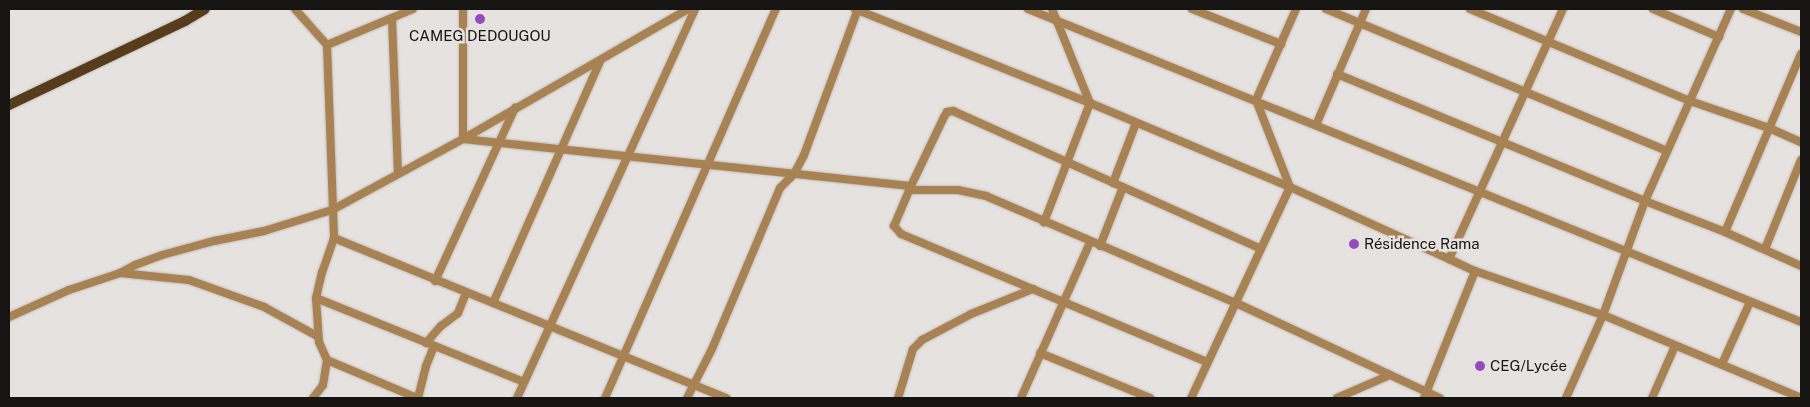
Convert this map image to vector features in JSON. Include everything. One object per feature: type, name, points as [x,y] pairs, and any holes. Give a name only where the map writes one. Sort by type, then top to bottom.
[{"type":"main road","points":[[9,105],[185,21],[205,9]]},
{"type":"street","points":[[185,21],[199,9]]},
{"type":"street","points":[[295,9],[327,45],[334,238],[322,272],[316,298],[317,336],[327,360],[323,385],[313,398]]},
{"type":"street","points":[[327,45],[413,9]]},
{"type":"street","points":[[463,9],[463,139]]},
{"type":"street","points":[[9,317],[69,290],[120,273],[135,265],[170,253],[214,241],[264,231],[332,210],[463,139],[515,107],[600,61],[688,9]]},
{"type":"street","points":[[517,398],[695,9]]},
{"type":"street","points":[[605,398],[776,9]]},
{"type":"street","points":[[686,398],[712,349],[780,188],[794,174],[804,155],[856,9],[1290,187],[1475,271],[1603,315],[1801,398]]},
{"type":"street","points":[[1028,9],[1256,100],[1626,253],[1801,322]]},
{"type":"street","points":[[1044,222],[1090,104],[1052,9]]},
{"type":"street","points":[[1192,9],[1281,44]]},
{"type":"street","points":[[1191,398],[1236,303],[1259,248],[1290,187],[1256,100],[1296,9]]},
{"type":"street","points":[[1326,9],[1668,151]]},
{"type":"street","points":[[1316,125],[1366,9]]},
{"type":"street","points":[[1470,9],[1690,100],[1769,128],[1801,142]]},
{"type":"street","points":[[1450,259],[1563,9]]},
{"type":"street","points":[[1653,9],[1719,37]]},
{"type":"street","points":[[1566,398],[1603,315],[1645,201],[1731,9]]},
{"type":"street","points":[[1743,9],[1801,32]]},
{"type":"street","points":[[392,18],[398,173]]},
{"type":"street","points":[[1725,232],[1801,54]]},
{"type":"street","points":[[493,303],[600,61]]},
{"type":"street","points":[[1337,74],[1725,232],[1801,265]]},
{"type":"street","points":[[436,281],[515,107]]},
{"type":"street","points":[[1207,362],[897,231],[894,226],[910,188],[944,117],[947,112],[953,111],[1259,248]]},
{"type":"street","points":[[1113,183],[1136,123]]},
{"type":"street","points":[[463,139],[910,188],[958,190],[986,196],[1236,303],[1390,375],[1425,395],[1440,398]]},
{"type":"street","points":[[1765,249],[1801,160]]},
{"type":"street","points":[[1100,246],[1123,187]]},
{"type":"street","points":[[334,238],[436,281],[549,325],[622,357],[727,398]]},
{"type":"street","points":[[1021,398],[1090,242]]},
{"type":"street","points":[[1425,395],[1475,271]]},
{"type":"street","points":[[120,273],[189,280],[264,307],[317,336]]},
{"type":"street","points":[[898,398],[913,349],[922,340],[970,314],[1032,289]]},
{"type":"street","points":[[426,343],[441,326],[458,313],[466,293]]},
{"type":"street","points":[[316,298],[524,382]]},
{"type":"street","points":[[1722,364],[1750,302]]},
{"type":"street","points":[[327,360],[417,398],[434,346]]},
{"type":"street","points":[[1652,398],[1674,346]]},
{"type":"street","points":[[1040,352],[1150,398]]},
{"type":"street","points":[[1337,398],[1390,375]]},
{"type":"place","name":"CAMEG DEDOUGOU","points":[[480,19]]},
{"type":"place","name":"Résidence Rama","points":[[1354,244]]},
{"type":"place","name":"CEG/Lycée","points":[[1480,366]]}]
